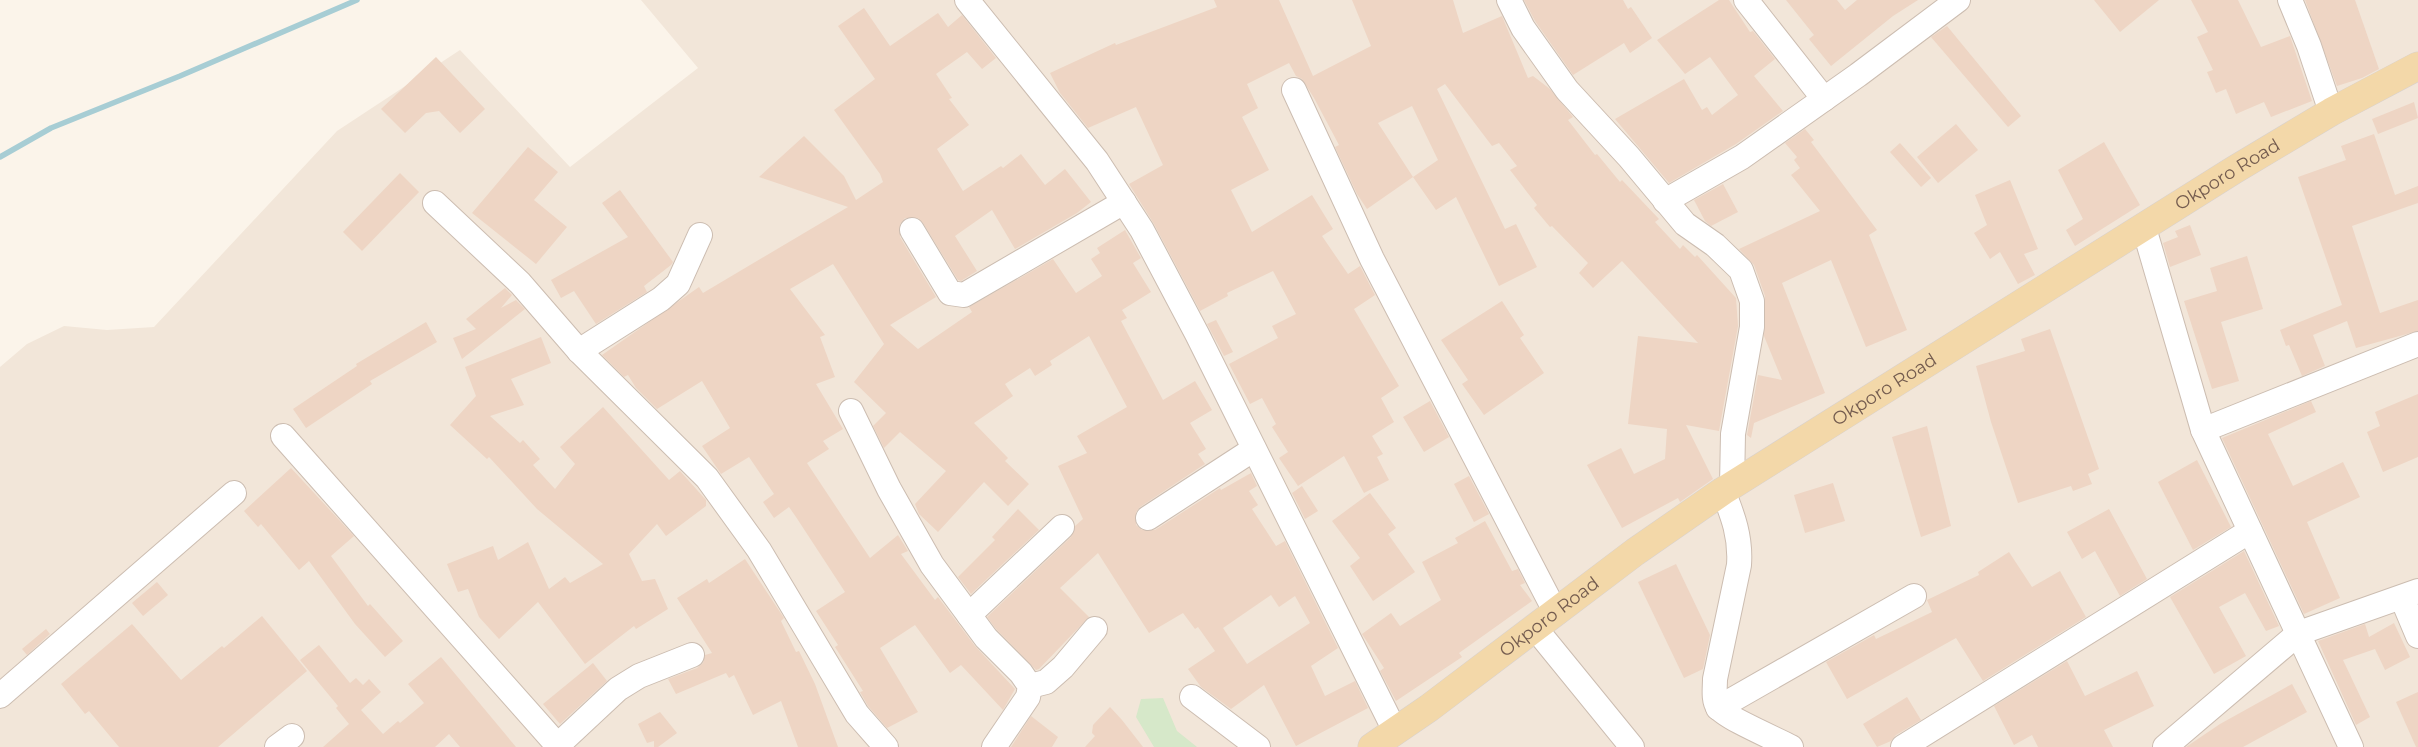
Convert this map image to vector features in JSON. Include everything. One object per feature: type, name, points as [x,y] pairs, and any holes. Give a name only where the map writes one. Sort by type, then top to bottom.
[{"type":"main road","name":"Okporo Road","points":[[1372,747],[1635,552],[1727,488],[2234,170],[2330,112],[2418,66]]},
{"type":"street","points":[[967,0],[1097,161],[1142,230],[1197,334],[1395,731]]},
{"type":"street","points":[[1509,0],[1522,28],[1567,90],[1685,224],[1715,245],[1741,270],[1752,301],[1752,327],[1733,434],[1727,488],[1738,529],[1740,549],[1739,565],[1715,679],[1715,697],[1718,708],[1728,715],[1791,747]]},
{"type":"street","points":[[1746,0],[1824,99]]},
{"type":"street","points":[[1665,201],[1742,157],[1958,0]]},
{"type":"street","points":[[2290,0],[2309,46],[2330,112]]},
{"type":"street","points":[[1294,90],[1372,259],[1545,620],[1632,747]]},
{"type":"street","points":[[912,230],[950,293],[964,295],[1124,202]]},
{"type":"street","points":[[436,203],[520,283],[579,351],[707,478],[760,550],[857,714],[886,747]]},
{"type":"street","points":[[2144,228],[2203,430],[2352,747]]},
{"type":"street","points":[[579,351],[661,299],[678,284],[700,235]]},
{"type":"street","points":[[2203,430],[2418,344]]},
{"type":"street","points":[[851,411],[890,489],[932,565],[986,638],[1021,673],[1030,686],[1028,697],[994,747]]},
{"type":"street","points":[[283,436],[558,746],[618,689],[639,676],[692,655]]},
{"type":"street","points":[[1148,518],[1254,449]]},
{"type":"street","points":[[0,696],[234,493]]},
{"type":"street","points":[[969,614],[1062,527]]},
{"type":"street","points":[[1903,747],[2250,532]]},
{"type":"street","points":[[2165,747],[2300,633],[2410,594],[2418,636]]},
{"type":"street","points":[[1718,708],[1914,596]]},
{"type":"street","points":[[1030,686],[1046,682],[1063,667],[1095,629]]},
{"type":"street","points":[[1192,697],[1258,747]]},
{"type":"shaded area","points":[[641,0],[2418,0],[2418,747],[0,747],[0,367],[27,344],[64,326],[107,330],[154,327],[337,131],[460,50],[570,167],[698,68]]},
{"type":"green space","points":[[1163,698],[1177,731],[1197,747],[1154,747],[1136,717],[1141,699]]},
{"type":"building","points":[[1214,0],[1279,0],[1313,76],[1371,46],[1352,0],[1453,0],[1463,33],[1502,16],[1528,78],[1533,76],[1550,89],[1573,117],[1568,120],[1595,155],[1597,154],[1620,182],[1622,180],[1659,219],[1655,222],[1680,249],[1683,245],[1695,257],[1697,255],[1736,298],[1738,326],[1719,431],[1686,425],[1713,479],[1680,502],[1678,498],[1622,528],[1587,465],[1621,448],[1634,474],[1665,459],[1667,429],[1628,424],[1638,336],[1698,343],[1622,261],[1593,288],[1579,273],[1588,263],[1552,226],[1550,227],[1534,208],[1537,205],[1510,170],[1517,166],[1499,143],[1492,146],[1445,84],[1437,89],[1505,229],[1516,224],[1537,267],[1499,286],[1456,197],[1436,210],[1413,177],[1367,209],[1357,194],[1335,147],[1339,145],[1314,98],[1302,79],[1296,76],[1289,63],[1247,84],[1258,108],[1242,117],[1269,170],[1231,190],[1252,232],[1312,195],[1333,229],[1322,236],[1348,274],[1360,266],[1375,295],[1354,309],[1399,386],[1381,398],[1394,422],[1372,436],[1383,454],[1377,457],[1389,480],[1364,493],[1344,456],[1298,486],[1279,458],[1288,452],[1272,427],[1276,424],[1262,398],[1250,404],[1229,364],[1278,338],[1272,326],[1296,314],[1273,271],[1227,293],[1228,296],[1200,311],[1154,224],[1129,184],[1163,165],[1136,107],[1088,128],[1060,93],[1050,73],[1115,43],[1116,45],[1217,7]],"holes":[[[1412,106],[1438,160],[1413,177],[1378,123]]]},
{"type":"building","points":[[1524,0],[1623,0],[1628,9],[1631,7],[1652,38],[1630,53],[1624,43],[1573,75],[1535,21]]},
{"type":"building","points":[[1719,0],[1729,0],[1750,32],[1753,31],[1775,59],[1754,76],[1783,111],[1736,144],[1669,183],[1615,119],[1684,79],[1702,110],[1707,107],[1712,115],[1738,95],[1710,57],[1685,74],[1657,40]]},
{"type":"building","points":[[1786,0],[1837,0],[1845,10],[1857,0],[1918,0],[1893,16],[1831,66],[1809,39],[1814,35]]},
{"type":"building","points":[[2094,0],[2159,0],[2120,32]]},
{"type":"building","points":[[2191,0],[2238,0],[2261,47],[2290,36],[2312,101],[2271,117],[2264,102],[2236,114],[2226,89],[2216,93],[2207,72],[2213,70],[2197,37],[2208,32]]},
{"type":"building","points":[[2305,0],[2355,0],[2379,69],[2362,78],[2337,86]]},
{"type":"building","points":[[864,8],[890,46],[938,13],[948,27],[962,15],[996,58],[982,69],[967,52],[936,74],[952,98],[949,99],[969,125],[937,149],[963,191],[1001,166],[1003,168],[1021,154],[1045,185],[1065,169],[1091,202],[1077,213],[1015,249],[992,210],[955,236],[977,271],[961,281],[958,280],[923,223],[918,218],[905,218],[900,224],[900,237],[936,297],[890,325],[918,349],[972,312],[969,307],[1053,259],[1076,293],[1102,276],[1091,259],[1100,253],[1097,248],[1125,230],[1141,258],[1133,263],[1151,292],[1122,310],[1127,318],[1121,321],[1163,400],[1195,381],[1212,410],[1190,423],[1206,449],[1198,454],[1205,464],[1140,507],[1136,512],[1136,525],[1142,530],[1155,530],[1220,488],[1221,490],[1251,473],[1257,486],[1249,491],[1258,505],[1252,509],[1276,546],[1285,541],[1338,648],[1311,666],[1325,696],[1355,681],[1368,708],[1296,746],[1264,685],[1231,709],[1201,687],[1188,669],[1215,651],[1198,627],[1195,629],[1183,613],[1149,633],[1098,553],[1060,588],[1089,617],[1036,670],[996,629],[987,617],[1071,537],[1075,526],[1083,519],[1058,466],[1087,453],[1077,436],[1127,407],[1089,336],[1050,361],[1052,365],[1035,376],[1030,368],[1005,384],[1013,396],[974,423],[1008,458],[1005,461],[1029,484],[1008,506],[984,482],[938,532],[919,514],[915,504],[946,471],[900,432],[884,448],[873,426],[886,413],[854,382],[884,344],[833,264],[790,289],[825,335],[820,337],[835,377],[816,384],[843,429],[823,441],[829,449],[807,463],[870,558],[898,535],[908,551],[901,554],[935,600],[938,597],[975,646],[1015,689],[1003,710],[961,665],[950,673],[915,625],[880,648],[918,712],[887,728],[868,706],[860,692],[863,691],[835,647],[838,645],[816,611],[845,592],[789,507],[774,518],[763,502],[774,494],[749,457],[721,474],[702,446],[730,428],[702,381],[657,409],[636,388],[628,375],[624,377],[602,355],[699,287],[703,293],[848,207],[759,177],[804,136],[844,176],[856,200],[883,182],[880,174],[834,110],[875,79],[838,26]],"holes":[[[1271,595],[1279,607],[1295,596],[1310,623],[1247,664],[1223,628]]]},
{"type":"building","points":[[1947,26],[2021,116],[2008,127],[1931,37]]},
{"type":"building","points":[[436,57],[485,109],[460,133],[439,111],[426,113],[405,133],[381,109]]},
{"type":"building","points":[[2414,102],[2418,118],[2378,134],[2372,119]]},
{"type":"building","points":[[1956,124],[1978,150],[1938,183],[1917,157]]},
{"type":"building","points":[[1805,129],[1814,140],[1811,142],[1877,230],[1869,235],[1907,330],[1866,347],[1831,260],[1782,283],[1825,393],[1754,423],[1751,438],[1747,435],[1758,375],[1782,380],[1764,336],[1765,296],[1754,265],[1739,249],[1820,211],[1791,175],[1800,168],[1794,160],[1797,157],[1785,143]]},
{"type":"building","points":[[2374,134],[2395,195],[2418,186],[2418,203],[2352,226],[2380,313],[2418,300],[2418,331],[2356,348],[2347,321],[2313,335],[2325,366],[2302,376],[2289,345],[2286,346],[2280,330],[2342,305],[2298,177],[2346,160],[2341,146]]},
{"type":"building","points":[[2104,142],[2140,205],[2075,246],[2066,230],[2083,219],[2058,170]]},
{"type":"building","points":[[1900,143],[1931,178],[1921,187],[1890,152]]},
{"type":"building","points":[[528,147],[558,172],[534,200],[567,227],[536,264],[472,213]]},
{"type":"building","points":[[400,173],[419,192],[362,251],[343,232]]},
{"type":"building","points":[[2010,180],[2038,249],[2024,254],[2035,275],[2018,284],[2000,252],[1990,259],[1974,233],[1987,225],[1975,195]]},
{"type":"building","points":[[1723,184],[1738,212],[1711,226],[1705,221],[1694,200]]},
{"type":"building","points":[[620,190],[673,262],[644,286],[647,292],[596,324],[574,291],[561,298],[551,280],[628,237],[602,203]]},
{"type":"building","points":[[2190,225],[2201,255],[2170,267],[2163,243],[2178,237],[2175,231]]},
{"type":"building","points":[[2247,256],[2263,309],[2221,322],[2239,381],[2212,389],[2184,301],[2217,291],[2210,268]]},
{"type":"building","points":[[505,288],[512,295],[501,308],[516,300],[525,309],[462,359],[453,338],[476,329],[466,319]]},
{"type":"building","points":[[1502,301],[1524,335],[1520,338],[1544,373],[1484,415],[1462,384],[1468,380],[1441,340]]},
{"type":"building","points":[[1216,320],[1233,352],[1224,356],[1207,324]]},
{"type":"building","points":[[426,322],[437,342],[370,381],[372,384],[306,428],[293,409],[357,366],[356,364]]},
{"type":"building","points":[[2050,329],[2099,469],[2088,474],[2092,484],[2073,491],[2071,486],[2018,503],[1991,422],[1976,366],[2025,351],[2021,339]]},
{"type":"building","points":[[541,337],[551,363],[511,379],[524,405],[490,416],[520,443],[523,440],[540,459],[533,465],[555,489],[575,464],[560,447],[603,407],[669,480],[680,471],[706,500],[706,506],[666,536],[657,524],[629,554],[642,581],[655,579],[668,609],[636,629],[634,626],[585,664],[538,602],[499,639],[479,617],[468,589],[458,592],[447,564],[493,546],[498,560],[528,542],[549,589],[565,577],[570,583],[603,564],[537,509],[489,457],[487,459],[450,425],[476,396],[465,367]]},
{"type":"building","points":[[2418,394],[2418,457],[2383,472],[2367,432],[2380,426],[2375,412]]},
{"type":"building","points":[[1430,401],[1449,437],[1424,452],[1403,417]]},
{"type":"building","points":[[2311,401],[2316,412],[2268,434],[2293,486],[2343,462],[2360,497],[2307,522],[2340,598],[2304,614],[2222,438]]},
{"type":"building","points":[[1927,426],[1951,526],[1921,537],[1892,437]]},
{"type":"building","points":[[2197,460],[2231,527],[2193,550],[2158,482]]},
{"type":"building","points":[[291,468],[354,536],[331,556],[368,606],[370,604],[403,641],[385,657],[355,624],[309,561],[299,570],[261,524],[258,527],[244,511]]},
{"type":"building","points":[[1469,476],[1489,514],[1474,522],[1454,484]]},
{"type":"building","points":[[1833,483],[1845,521],[1805,533],[1794,495]]},
{"type":"building","points":[[1302,486],[1318,511],[1305,519],[1292,493]]},
{"type":"building","points":[[1370,493],[1396,528],[1388,534],[1415,572],[1373,601],[1350,566],[1360,558],[1332,521]]},
{"type":"building","points":[[1018,509],[1039,530],[971,594],[958,577],[995,540],[992,537]]},
{"type":"building","points":[[2109,509],[2147,579],[2120,596],[2095,551],[2082,559],[2067,532]]},
{"type":"building","points":[[1485,521],[1512,571],[1518,569],[1525,583],[1520,585],[1532,601],[1459,653],[1462,657],[1396,701],[1380,671],[1384,668],[1362,634],[1391,613],[1400,626],[1441,600],[1422,562],[1458,543],[1455,538]]},
{"type":"building","points":[[2244,551],[2279,626],[2266,631],[2245,593],[2219,607],[2246,656],[2214,674],[2170,597]]},
{"type":"building","points":[[2009,552],[2032,587],[2060,571],[2086,617],[1983,681],[1956,638],[1847,699],[1826,662],[1874,635],[1876,639],[1932,612],[1927,600],[1979,575],[1978,572]]},
{"type":"building","points":[[745,559],[784,618],[781,621],[796,652],[799,651],[815,684],[838,747],[798,747],[781,701],[753,715],[734,675],[729,678],[726,673],[676,694],[668,679],[697,668],[703,663],[705,655],[712,653],[677,598],[707,579],[709,583]]},
{"type":"building","points":[[1676,564],[1710,635],[1703,669],[1684,678],[1638,582]]},
{"type":"building","points":[[157,582],[168,595],[143,616],[132,603]]},
{"type":"building","points":[[262,616],[307,671],[218,747],[119,747],[89,711],[85,714],[61,684],[132,624],[181,680],[222,646],[224,648]]},
{"type":"building","points":[[2394,623],[2410,657],[2385,670],[2375,649],[2343,660],[2370,717],[2356,725],[2318,641],[2365,624],[2369,637]]},
{"type":"building","points":[[46,629],[50,634],[27,655],[22,649]]},
{"type":"building","points":[[319,645],[350,683],[356,678],[363,685],[369,679],[381,692],[361,710],[383,734],[424,703],[408,684],[441,657],[516,747],[460,747],[449,734],[435,747],[323,747],[349,724],[336,708],[338,706],[300,660]]},
{"type":"building","points":[[2067,661],[2085,696],[2137,671],[2154,706],[2104,730],[2113,747],[2038,747],[2032,735],[2014,745],[1994,706]]},
{"type":"building","points":[[593,663],[607,681],[560,724],[543,704]]},
{"type":"building","points":[[2292,684],[2307,712],[2243,747],[2186,747],[2220,724]]},
{"type":"building","points":[[2418,692],[2418,747],[2416,747],[2396,702]]},
{"type":"building","points":[[1907,697],[1921,720],[1896,735],[1891,741],[1877,747],[1863,724]]},
{"type":"building","points":[[1110,707],[1143,747],[1085,747],[1095,736],[1092,733],[1093,725]]},
{"type":"building","points":[[660,712],[677,733],[658,747],[654,747],[654,741],[647,743],[638,724]]},
{"type":"building","points":[[1031,716],[1058,737],[1052,747],[1011,747]]},
{"type":"waterway","points":[[0,157],[51,128],[180,76],[357,0]]}]
